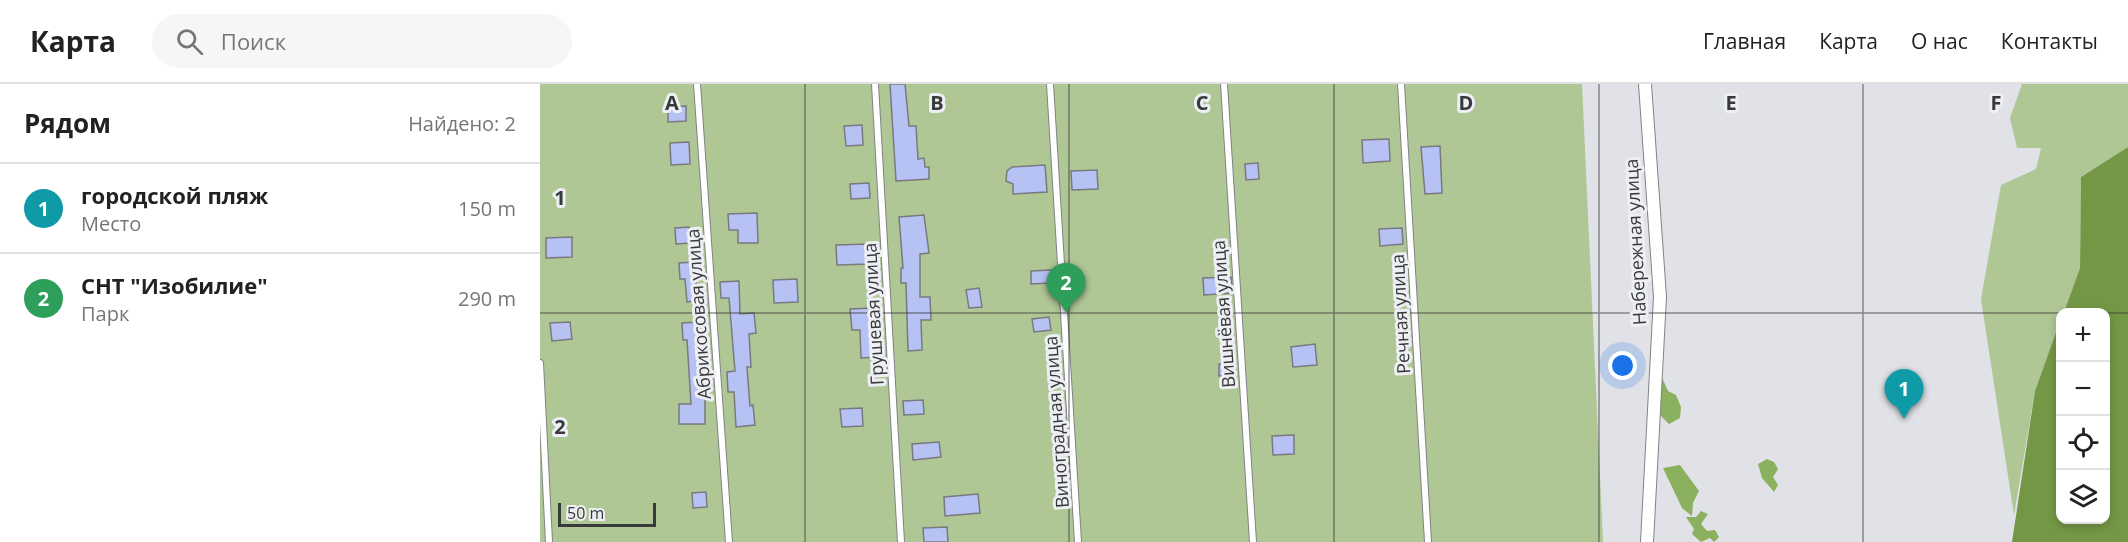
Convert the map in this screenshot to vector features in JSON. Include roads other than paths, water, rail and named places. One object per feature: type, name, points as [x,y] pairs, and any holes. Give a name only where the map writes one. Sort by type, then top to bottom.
[{"type":"street","name":"Набережная улица","points":[[1645,84],[1660,297],[1647,542]]},
{"type":"lane","name":"Абрикосовая улица","points":[[697,84],[729,542]]},
{"type":"lane","name":"Грушевая улица","points":[[875,84],[901,542]]},
{"type":"lane","name":"Виноградная улица","points":[[1050,84],[1078,542]]},
{"type":"lane","name":"Вишнёвая улица","points":[[1224,84],[1253,542]]},
{"type":"lane","name":"Речная улица","points":[[1401,84],[1428,542]]},
{"type":"lane","points":[[540,363],[549,542]]},
{"type":"place","name":"СНТ \"Изобилие\"","points":[[1066,313]]},
{"type":"place","name":"городской пляж","points":[[1904,419]]}]
